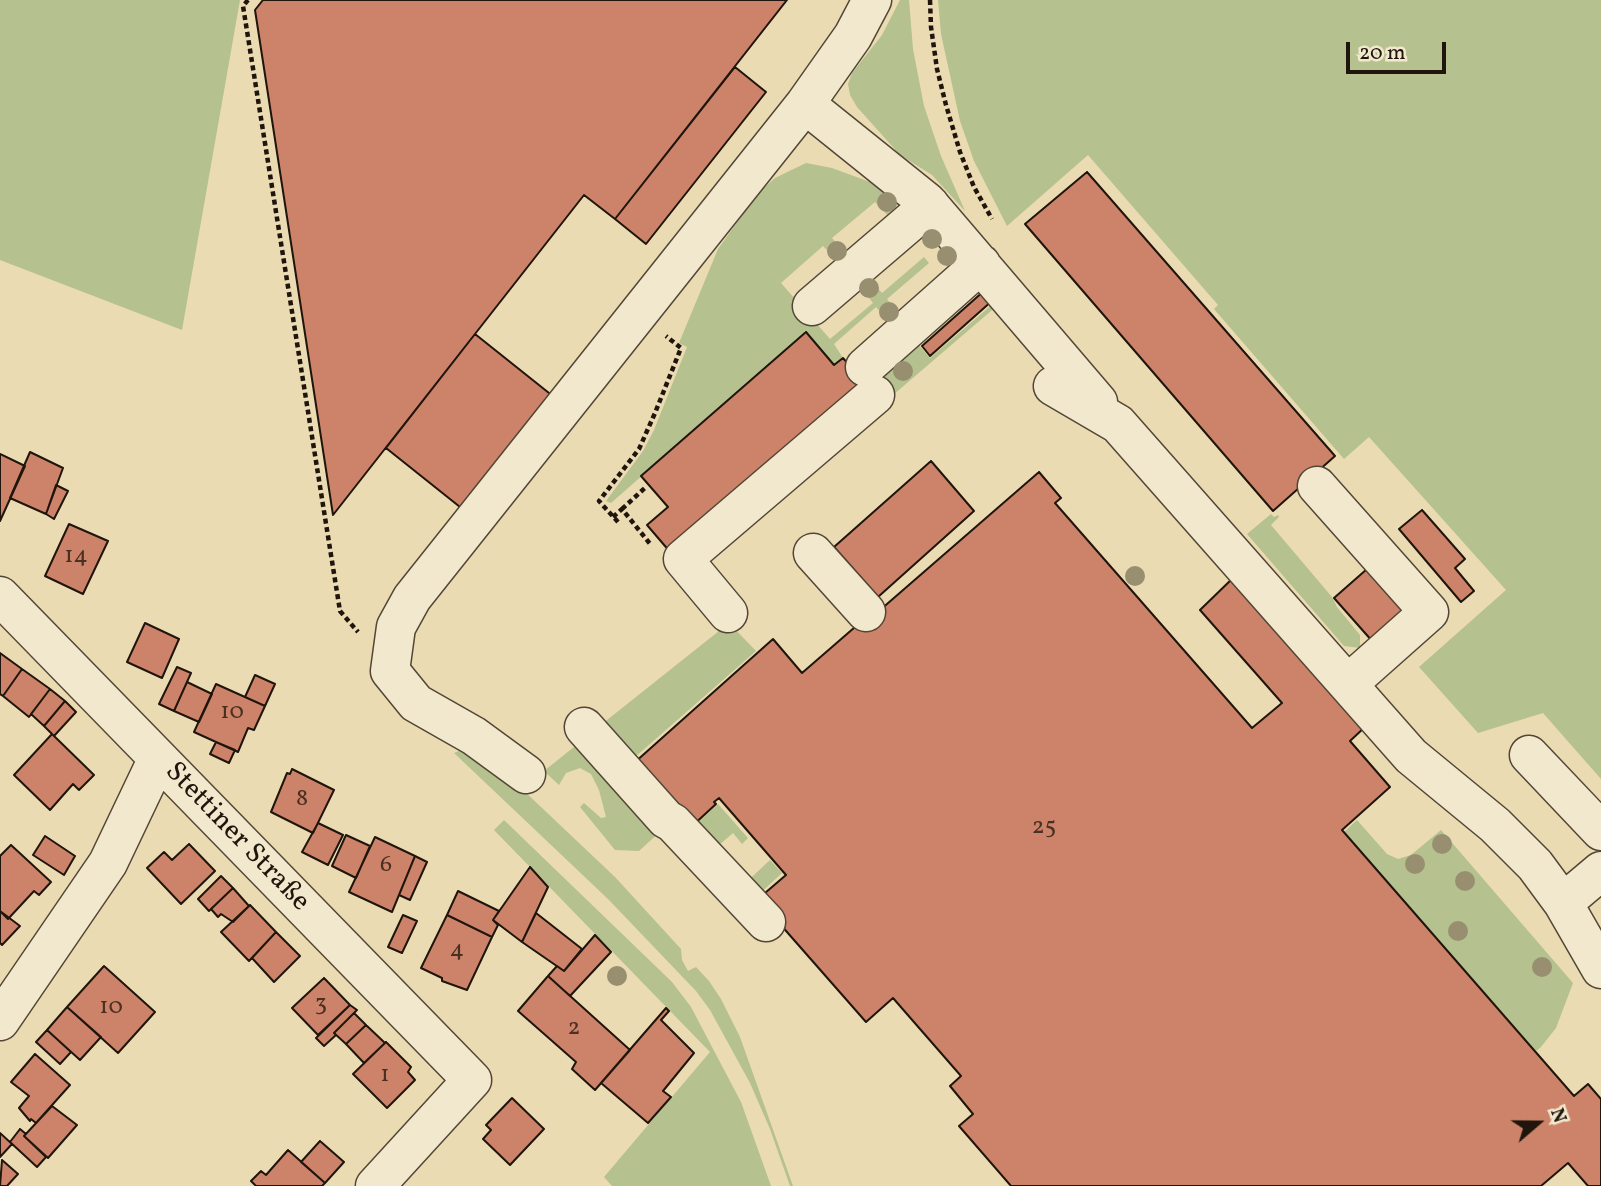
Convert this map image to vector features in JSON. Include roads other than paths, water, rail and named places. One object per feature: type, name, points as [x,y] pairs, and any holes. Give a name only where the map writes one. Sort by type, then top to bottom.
[{"type":"street","points":[[526,774],[474,736],[416,702],[390,671],[396,627],[412,598],[805,104],[853,36],[872,0]]},
{"type":"street","points":[[805,104],[898,176],[930,205],[1118,424],[1411,755],[1495,825],[1535,865],[1563,903],[1601,969]]},
{"type":"street","points":[[812,306],[930,205]]},
{"type":"street","points":[[728,614],[683,559],[870,381],[982,264]]},
{"type":"street","points":[[1053,386],[1118,424]]},
{"type":"street","points":[[1317,486],[1429,612],[1349,683]]},
{"type":"street","points":[[813,553],[866,612]]},
{"type":"street","name":"Stettiner Straße","points":[[0,596],[472,1080],[375,1186]]},
{"type":"street","points":[[584,727],[666,819],[673,823],[766,922]]},
{"type":"street","points":[[1529,755],[1601,831]]},
{"type":"street","points":[[0,1021],[108,863],[158,758]]},
{"type":"street","points":[[1563,903],[1601,871]]}]
